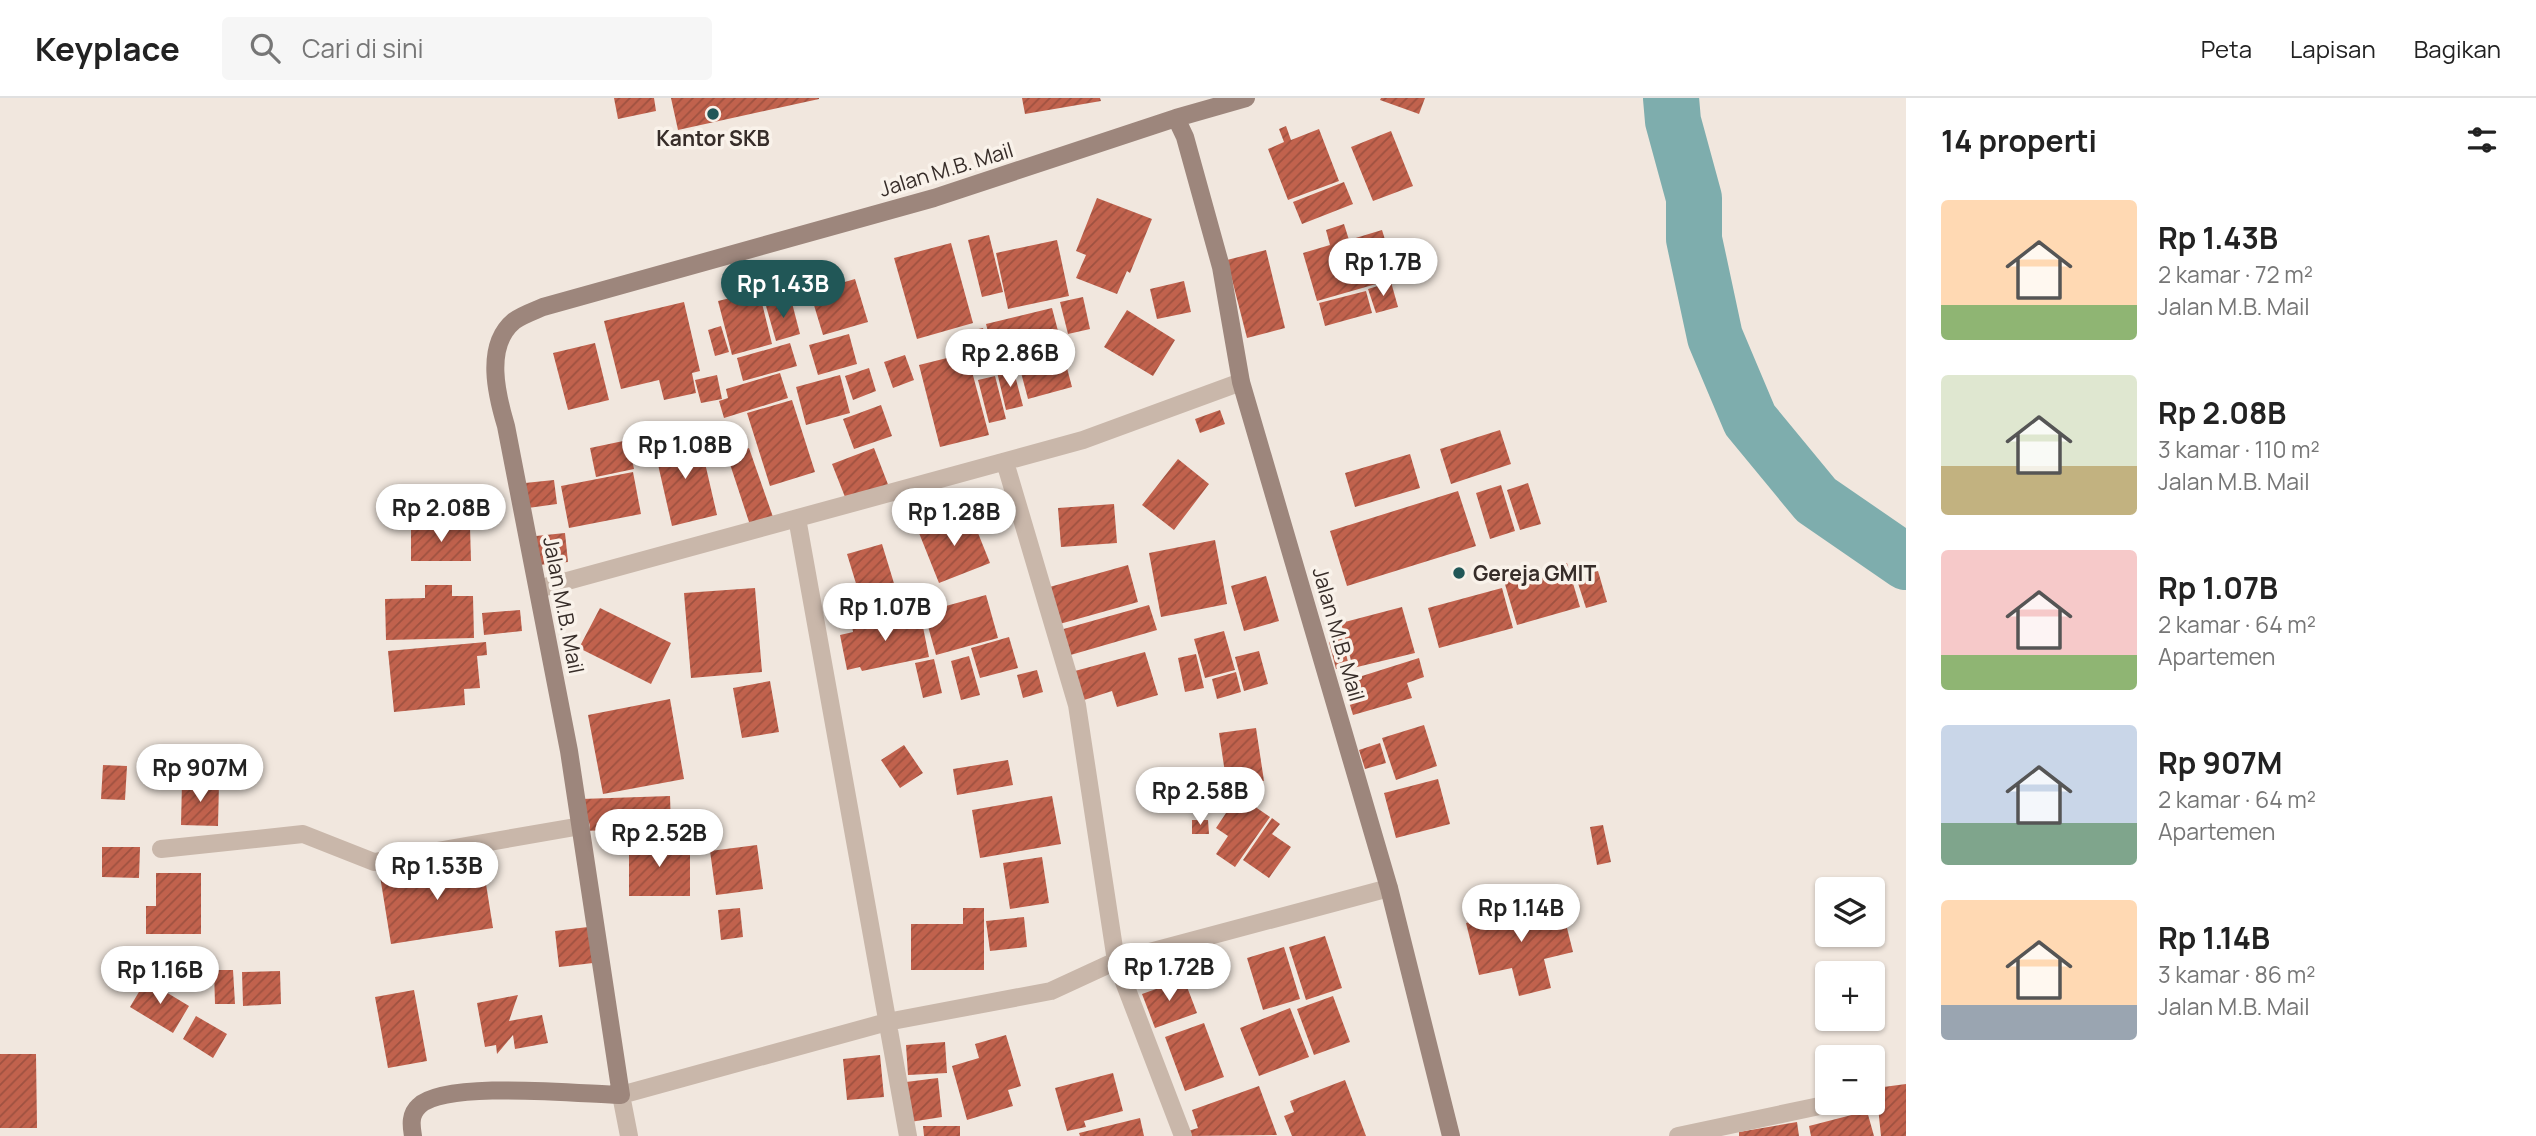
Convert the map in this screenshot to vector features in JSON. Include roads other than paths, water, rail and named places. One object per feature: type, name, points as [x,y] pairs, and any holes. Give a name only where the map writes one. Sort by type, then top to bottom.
[{"type":"street","points":[[1176,118],[1246,98]]},
{"type":"street","name":"Jalan M.B. Mail","points":[[629,1136],[581,826],[538,589],[506,426],[496,392],[495,370],[507,328],[516,320],[543,307],[934,198],[1176,118],[1185,137],[1221,267],[1241,382],[1389,888],[1451,1136]]},
{"type":"street","points":[[538,589],[1083,440],[1241,382]]},
{"type":"street","points":[[1005,461],[1077,705],[1116,961],[1183,1136]]},
{"type":"street","points":[[797,518],[908,1136]]},
{"type":"street","points":[[160,849],[303,834],[374,862],[581,826]]},
{"type":"street","points":[[413,1136],[412,1115],[418,1106],[447,1093],[482,1091],[621,1095],[887,1022],[1051,991],[1116,961],[1389,888]]},
{"type":"street","points":[[1678,1136],[1815,1107]]},
{"type":"waterway","points":[[1671,98],[1673,121],[1694,198],[1694,239],[1715,337],[1750,420],[1816,500],[1906,562]]},
{"type":"place","name":"Kantor SKB","points":[[713,114]]},
{"type":"place","name":"Gereja GMIT","points":[[1459,573]]}]
